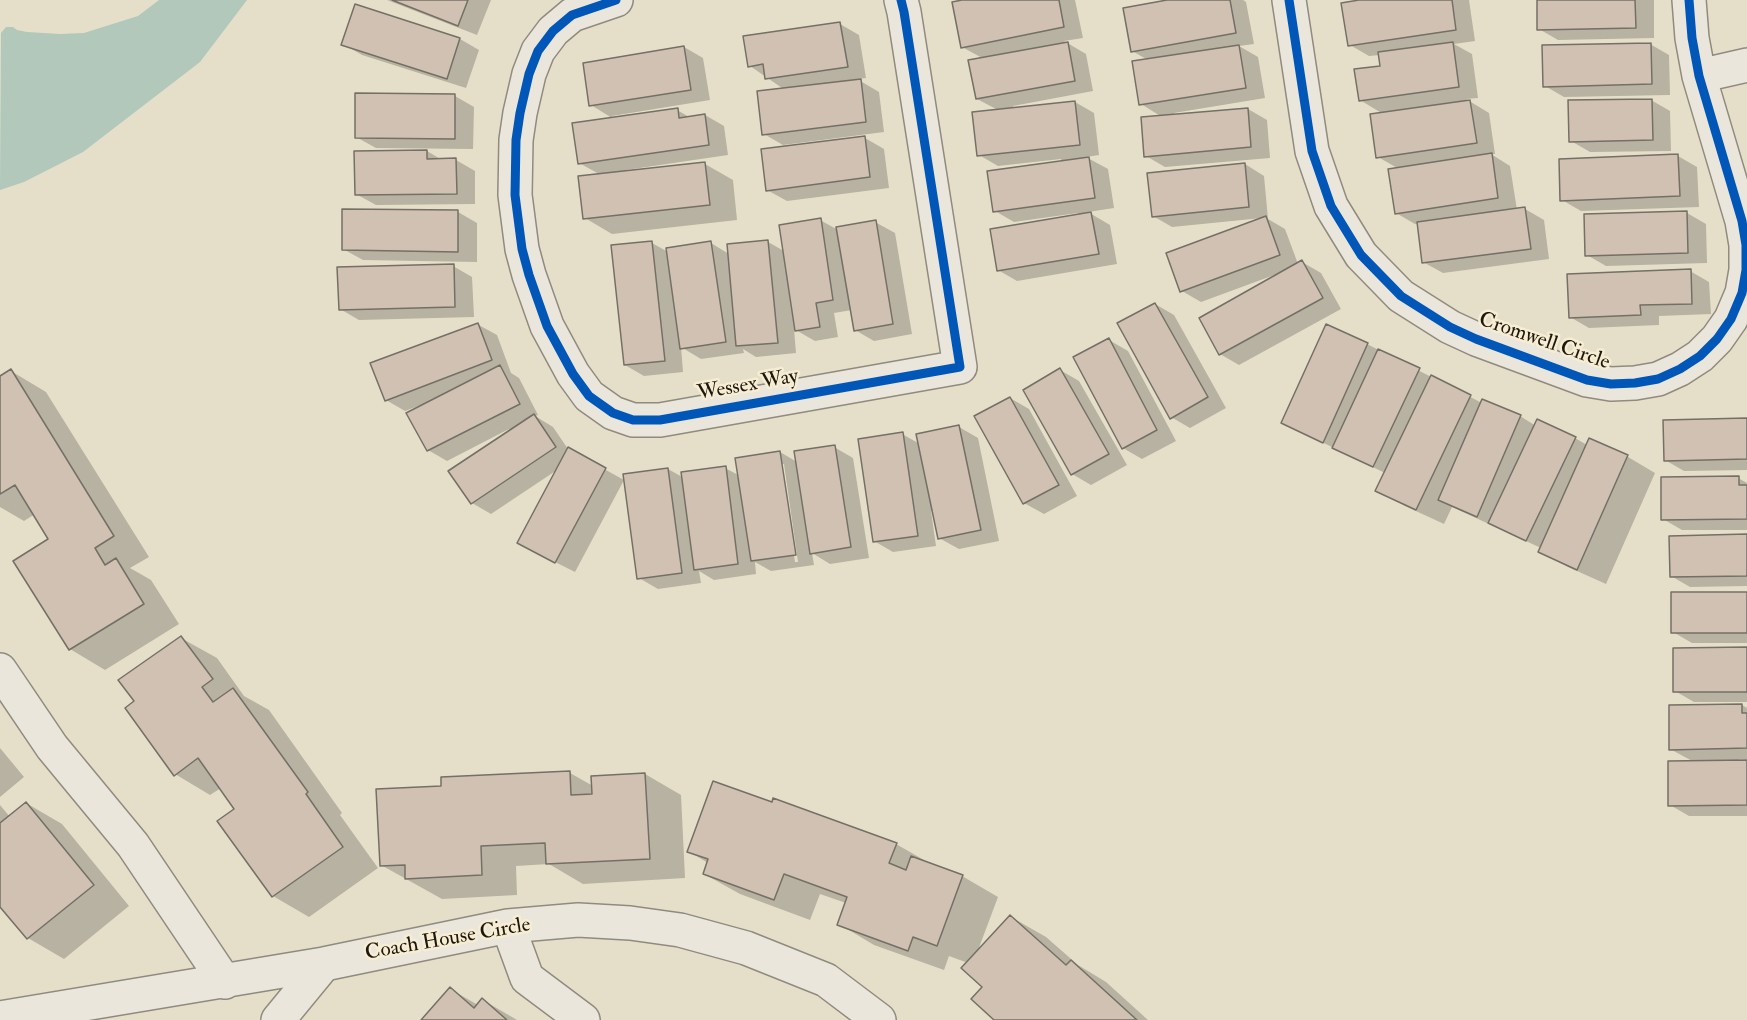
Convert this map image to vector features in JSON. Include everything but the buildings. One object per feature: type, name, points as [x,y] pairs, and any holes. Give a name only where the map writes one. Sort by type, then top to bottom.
[{"type":"street","points":[[567,8],[616,0]]},
{"type":"street","name":"Wessex Way","points":[[567,8],[554,31],[538,51],[529,74],[522,103],[516,140],[515,195],[522,249],[547,326],[573,374],[589,396],[613,413],[633,420],[660,420],[960,367],[901,0]]},
{"type":"street","name":"Cromwell Circle","points":[[1289,0],[1312,151],[1331,206],[1361,255],[1401,296],[1425,313],[1476,339],[1587,380],[1611,384],[1658,379],[1680,369],[1739,324],[1746,270],[1746,245],[1742,221],[1699,76],[1692,38],[1689,0]]},
{"type":"street","points":[[1699,76],[1747,65]]},
{"type":"street","points":[[0,670],[52,747],[133,845],[225,982]]},
{"type":"street","name":"Coach House Circle","points":[[0,1018],[225,982],[508,926],[578,920],[630,923],[680,930],[746,948],[826,980],[879,1020]]},
{"type":"street","points":[[508,926],[528,978],[583,1020]]},
{"type":"street","points":[[278,1020],[324,964]]},
{"type":"shaded area","points":[[159,0],[247,0],[200,62],[83,152],[24,182],[0,190],[1,33],[6,27],[27,32],[84,33],[138,16]]},
{"type":"cycle path","points":[[616,0],[572,15],[553,31],[538,51],[529,74],[520,113],[516,140],[515,195],[522,249],[547,326],[573,374],[589,396],[613,413],[633,420],[660,420],[960,367],[901,0]]},
{"type":"cycle path","points":[[1289,0],[1312,151],[1331,206],[1361,255],[1401,296],[1450,327],[1476,339],[1587,380],[1611,384],[1658,379],[1700,356],[1717,339],[1731,319],[1742,293],[1746,270],[1746,245],[1742,221],[1699,76],[1692,38],[1689,0]]}]
